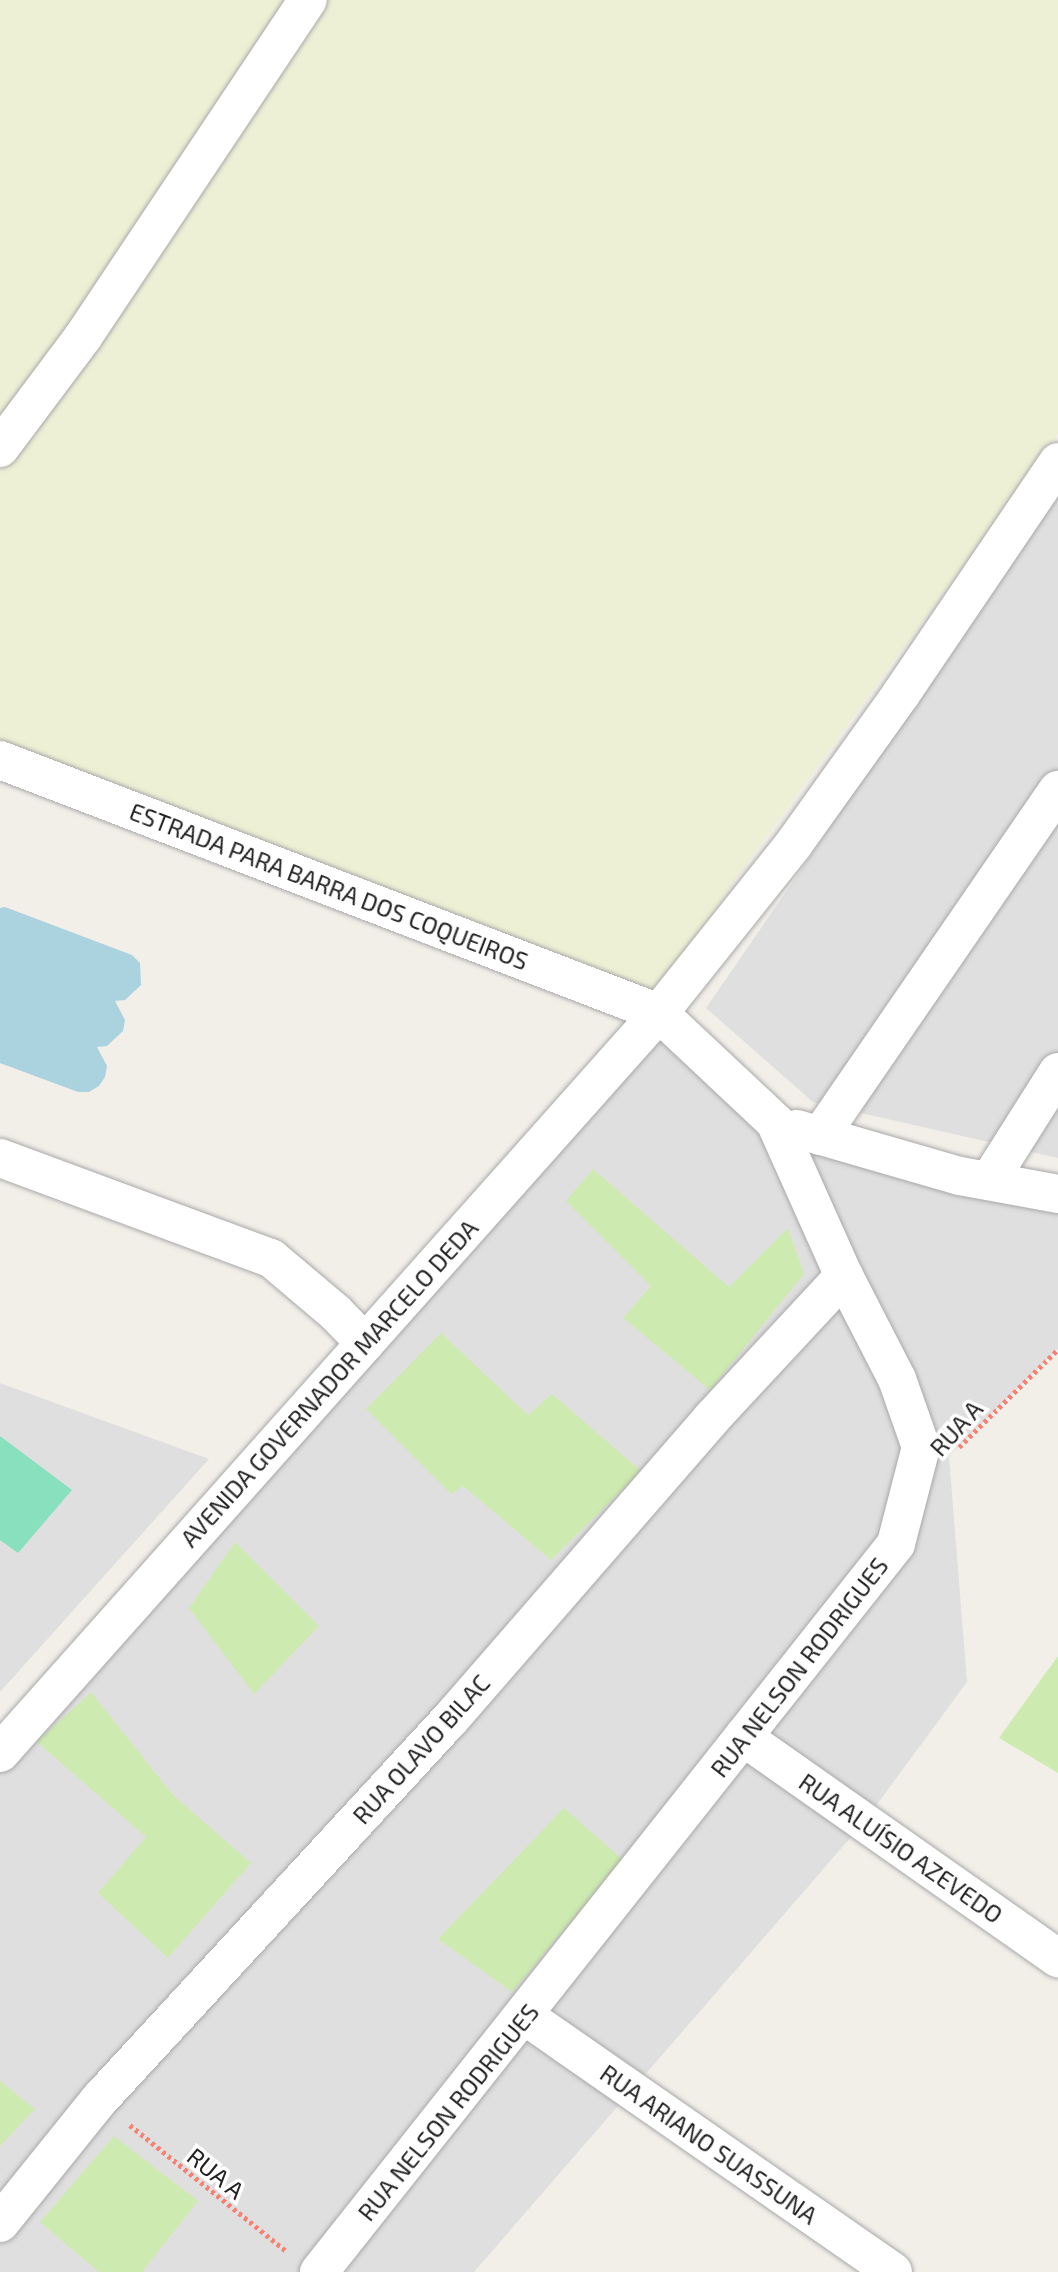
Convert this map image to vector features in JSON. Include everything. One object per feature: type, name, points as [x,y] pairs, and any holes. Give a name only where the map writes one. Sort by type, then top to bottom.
[{"type":"street","points":[[0,448],[83,337],[308,0]]},
{"type":"street","name":"AVENIDA GOVERNADOR MARCELO DEDA","points":[[0,1753],[659,1013],[793,845],[901,694],[1058,463]]},
{"type":"street","name":"ESTRADA PARA BARRA DOS COQUEIROS","points":[[0,761],[659,1013]]},
{"type":"street","points":[[820,1136],[1058,790]]},
{"type":"street","name":"RUA NELSON RODRIGUES","points":[[305,2263],[525,2016],[896,1544],[921,1447],[897,1379],[844,1276],[775,1122],[659,1013]]},
{"type":"street","points":[[989,1181],[1058,1072]]},
{"type":"street","points":[[775,1122],[989,1181],[1058,1194]]},
{"type":"street","points":[[0,1158],[271,1258],[336,1312],[365,1343]]},
{"type":"street","name":"RUA OLAVO BILAC","points":[[0,2223],[99,2100],[454,1715],[712,1418],[844,1276]]},
{"type":"street","name":"RUA ALUÍSIO AZEVEDO","points":[[743,1737],[1058,1958]]},
{"type":"street","name":"RUA ARIANO SUASSUNA","points":[[525,2016],[893,2272]]},
{"type":"path","name":"RUA A","points":[[948,1456],[1058,1349]]},
{"type":"path","name":"RUA A","points":[[99,2100],[305,2263]]},
{"type":"shaded area","points":[[1058,496],[1058,1158],[813,1102],[706,1008]]},
{"type":"shaded area","points":[[659,1013],[820,1136],[1058,1194],[1058,1349],[949,1456],[967,1682],[864,1822],[474,2272],[0,2272],[0,1728]]},
{"type":"shaded area","points":[[0,1383],[209,1459],[0,1692]]},
{"type":"green space","points":[[0,0],[1058,0],[1058,434],[654,992],[0,752]]},
{"type":"green space","points":[[593,1169],[729,1287],[788,1228],[804,1274],[710,1390],[623,1318],[651,1286],[566,1201]]},
{"type":"green space","points":[[441,1333],[528,1415],[552,1394],[641,1471],[551,1560],[463,1486],[451,1494],[366,1409]]},
{"type":"green space","points":[[0,1436],[72,1490],[18,1553],[0,1540]]},
{"type":"green space","points":[[235,1542],[319,1626],[254,1694],[189,1608]]},
{"type":"green space","points":[[1058,1656],[1058,1773],[999,1738]]},
{"type":"green space","points":[[91,1692],[173,1795],[251,1863],[168,1958],[98,1893],[146,1837],[37,1742]]},
{"type":"green space","points":[[564,1808],[623,1860],[512,1992],[438,1939]]},
{"type":"green space","points":[[0,2081],[35,2109],[0,2146]]},
{"type":"green space","points":[[114,2136],[198,2201],[142,2272],[99,2272],[40,2222]]},
{"type":"water","points":[[5,907],[132,955],[140,963],[141,985],[125,1000],[115,1001],[125,1020],[123,1031],[107,1046],[97,1047],[107,1066],[105,1077],[99,1086],[89,1092],[78,1092],[0,1063],[0,908]]}]
